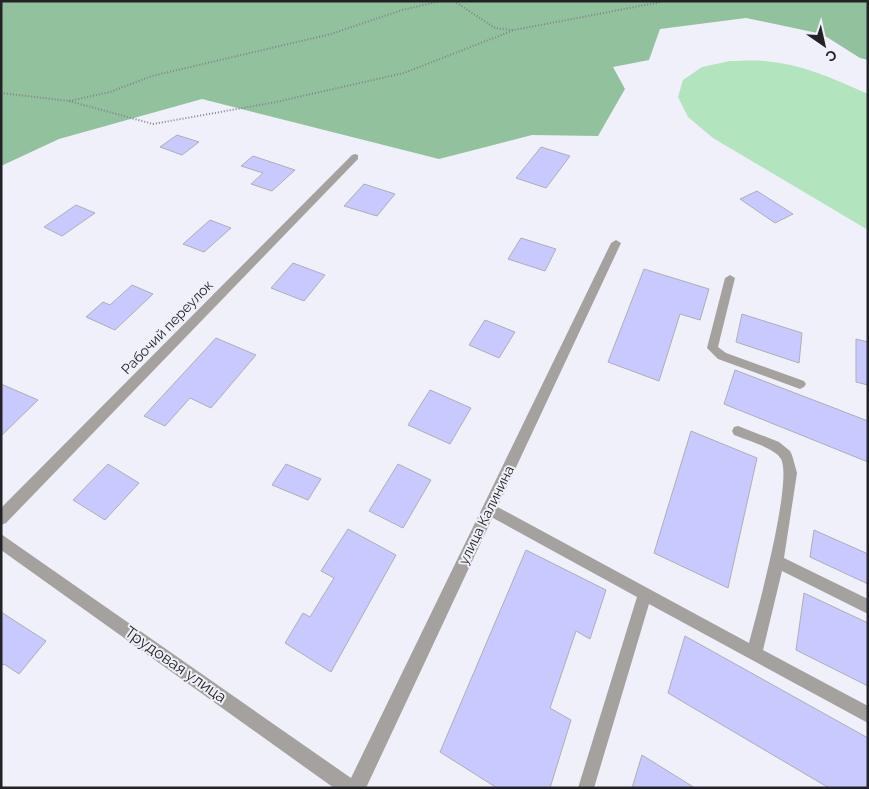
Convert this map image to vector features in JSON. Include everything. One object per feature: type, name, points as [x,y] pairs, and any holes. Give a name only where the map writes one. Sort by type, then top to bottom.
[{"type":"street","name":"Рабочий переулок","points":[[1,518],[355,157]]},
{"type":"street","name":"улица Калинина","points":[[356,788],[616,243]]},
{"type":"street","name":"Трудовая улица","points":[[1,541],[350,788]]},
{"type":"lane","points":[[730,278],[712,348],[722,356],[800,384]]},
{"type":"lane","points":[[738,431],[775,446],[786,454],[791,473],[777,562],[754,654]]},
{"type":"lane","points":[[489,509],[645,596],[868,715]]},
{"type":"lane","points":[[777,562],[868,607]]},
{"type":"lane","points":[[586,788],[645,596]]},
{"type":"path","points":[[70,101],[110,92],[152,76],[331,34],[402,10],[441,1]]},
{"type":"path","points":[[454,1],[495,28],[514,30]]},
{"type":"path","points":[[1,93],[70,101],[153,124],[276,102],[404,73],[514,30],[666,1]]},
{"type":"green space","points":[[1,1],[868,1],[868,60],[860,58],[822,34],[746,18],[660,29],[649,60],[613,67],[625,89],[598,136],[532,135],[439,159],[202,99],[59,139],[1,166]]},
{"type":"green space","points":[[730,61],[765,61],[792,65],[868,94],[868,230],[713,138],[688,117],[678,97],[683,80],[702,67]]},
{"type":"building","points":[[177,135],[199,142],[182,155],[160,147]]},
{"type":"building","points":[[541,147],[570,156],[546,188],[516,178]]},
{"type":"building","points":[[253,156],[295,170],[272,191],[251,184],[263,173],[241,166]]},
{"type":"building","points":[[364,184],[395,194],[377,216],[344,206]]},
{"type":"building","points":[[757,191],[793,214],[775,223],[740,199]]},
{"type":"building","points":[[76,205],[95,213],[62,236],[44,227]]},
{"type":"building","points":[[210,220],[231,228],[204,252],[183,244]]},
{"type":"building","points":[[521,238],[556,249],[545,271],[508,259]]},
{"type":"building","points":[[293,263],[325,275],[304,301],[271,288]]},
{"type":"building","points":[[644,269],[709,289],[700,320],[680,314],[659,381],[608,362]]},
{"type":"building","points":[[132,285],[153,294],[115,330],[86,317],[103,302],[110,305]]},
{"type":"building","points":[[742,314],[802,333],[799,363],[736,342]]},
{"type":"building","points":[[485,320],[515,332],[499,358],[469,345]]},
{"type":"building","points":[[216,338],[256,355],[211,408],[190,398],[165,426],[144,416]]},
{"type":"building","points":[[856,339],[868,342],[868,385],[856,382]]},
{"type":"building","points":[[735,370],[868,421],[868,462],[724,404]]},
{"type":"building","points":[[1,384],[38,400],[1,436]]},
{"type":"building","points":[[430,390],[471,408],[450,444],[408,425]]},
{"type":"building","points":[[691,431],[757,458],[728,588],[654,553]]},
{"type":"building","points":[[108,464],[139,483],[105,520],[73,500]]},
{"type":"building","points":[[286,464],[321,479],[308,500],[272,485]]},
{"type":"building","points":[[398,464],[431,480],[403,528],[369,511]]},
{"type":"building","points":[[348,529],[396,555],[331,672],[285,643],[303,613],[310,617],[334,578],[321,571]]},
{"type":"building","points":[[814,530],[868,554],[868,584],[810,557]]},
{"type":"building","points":[[526,550],[606,590],[590,639],[576,631],[550,708],[571,720],[550,788],[497,788],[440,752]]},
{"type":"building","points":[[804,593],[868,623],[868,686],[796,650]]},
{"type":"building","points":[[1,612],[46,641],[19,674],[4,664],[1,666]]},
{"type":"building","points":[[685,636],[868,738],[868,788],[829,788],[668,693]]},
{"type":"building","points":[[642,755],[695,788],[632,788]]}]
